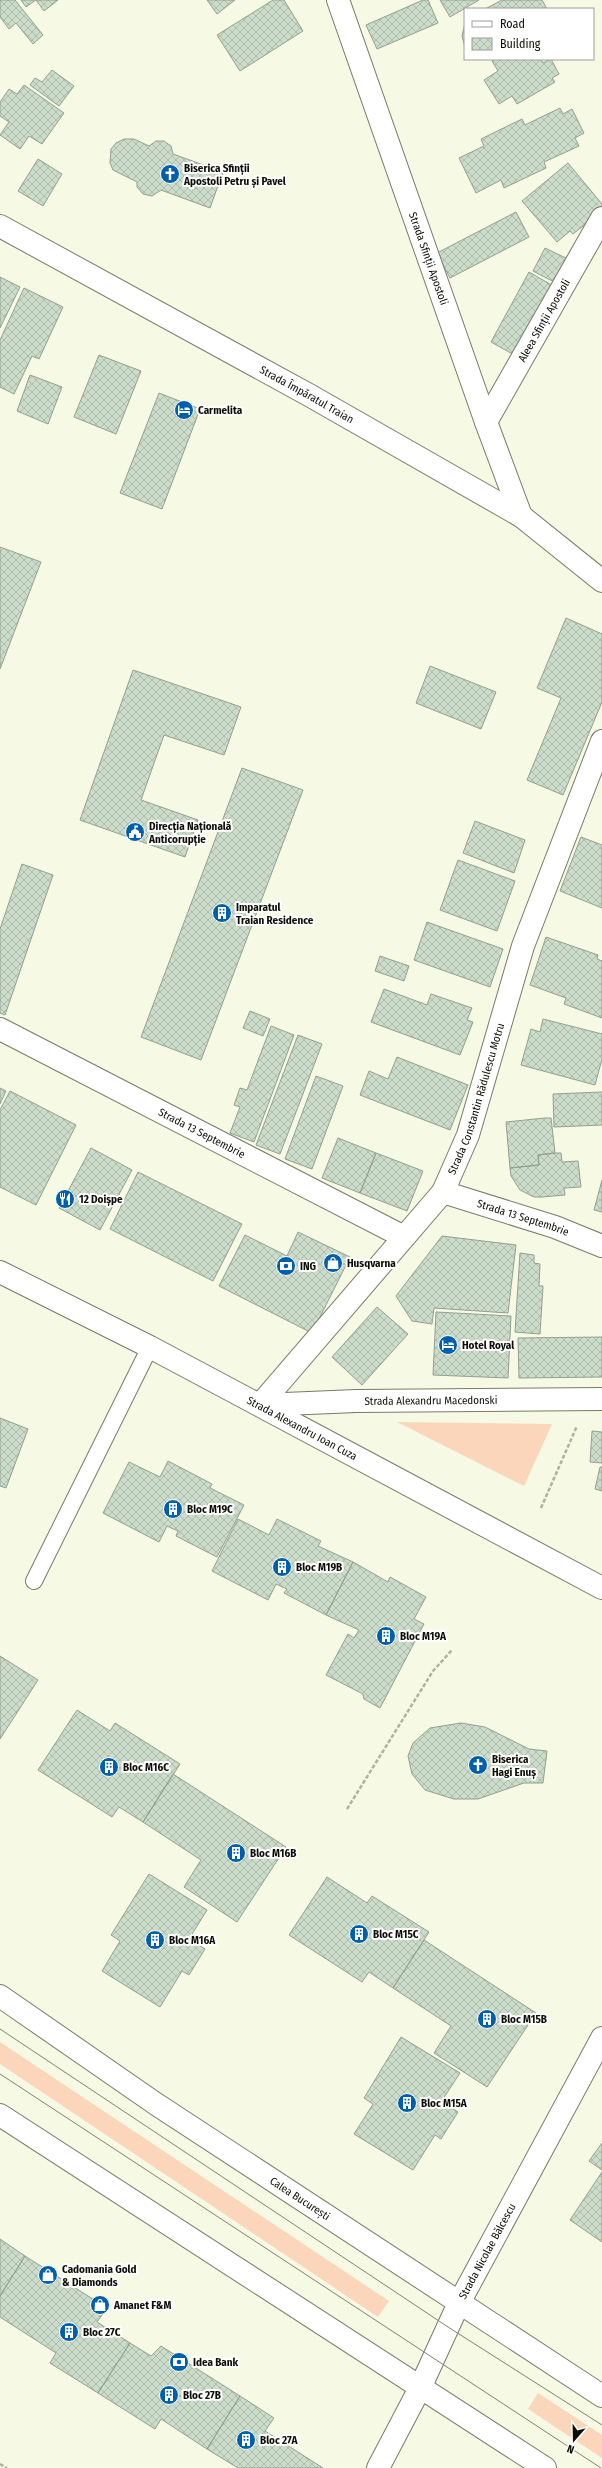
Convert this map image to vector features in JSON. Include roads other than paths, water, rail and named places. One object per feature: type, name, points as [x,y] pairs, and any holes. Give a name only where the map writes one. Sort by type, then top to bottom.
[{"type":"street","name":"Strada Sfinții Apostoli","points":[[338,0],[486,422],[522,516]]},
{"type":"street","name":"Aleea Sfinții Apostoli","points":[[486,422],[602,218]]},
{"type":"street","name":"Strada Împăratul Traian","points":[[0,226],[309,395],[522,516],[602,581]]},
{"type":"street","name":"Strada Constantin Rădulescu Motru","points":[[260,1405],[443,1192],[468,1135],[523,946],[602,741]]},
{"type":"street","name":"Strada 13 Septembrie","points":[[0,1029],[404,1237]]},
{"type":"street","name":"Strada 13 Septembrie","points":[[443,1192],[555,1227],[602,1246]]},
{"type":"street","name":"Strada Alexandru Ioan Cuza","points":[[0,1272],[150,1347],[602,1588]]},
{"type":"street","name":"Strada Alexandru Macedonski","points":[[260,1405],[356,1401],[595,1399]]},
{"type":"street","name":"Calea București","points":[[0,1996],[156,2104],[602,2396]]},
{"type":"street","name":"Strada Nicolae Bălcescu","points":[[378,2468],[420,2388],[459,2303],[602,2038]]},
{"type":"street","points":[[0,2115],[544,2468]]},
{"type":"lane","points":[[34,1581],[150,1347]]},
{"type":"tram line","points":[[0,2029],[448,2327],[602,2425]]},
{"type":"tram line","points":[[0,2074],[601,2468]]},
{"type":"place","name":"Biserica Sfinții Apostoli Petru și Pavel","points":[[170,174]]},
{"type":"place","name":"Carmelita","points":[[184,410]]},
{"type":"place","name":"Direcția Națională Anticorupție","points":[[135,832]]},
{"type":"place","name":"Imparatul Traian Residence","points":[[222,913]]},
{"type":"place","name":"12 Doișpe","points":[[65,1199]]},
{"type":"place","name":"Husqvarna","points":[[333,1263]]},
{"type":"place","name":"ING","points":[[286,1266]]},
{"type":"place","name":"Hotel Royal","points":[[448,1345]]},
{"type":"place","name":"Bloc M19C","points":[[173,1509]]},
{"type":"place","name":"Bloc M19B","points":[[282,1567]]},
{"type":"place","name":"Bloc M19A","points":[[386,1636]]},
{"type":"place","name":"Biserica Hagi Enuș","points":[[478,1765]]},
{"type":"place","name":"Bloc M16C","points":[[109,1767]]},
{"type":"place","name":"Bloc M16B","points":[[236,1853]]},
{"type":"place","name":"Bloc M15C","points":[[359,1934]]},
{"type":"place","name":"Bloc M16A","points":[[155,1940]]},
{"type":"place","name":"Bloc M15B","points":[[487,2019]]},
{"type":"place","name":"Bloc M15A","points":[[407,2103]]},
{"type":"place","name":"Cadomania Gold & Diamonds","points":[[48,2275]]},
{"type":"place","name":"Amanet F&M","points":[[100,2305]]},
{"type":"place","name":"Bloc 27C","points":[[69,2332]]},
{"type":"place","name":"Idea Bank","points":[[179,2362]]},
{"type":"place","name":"Bloc 27B","points":[[169,2395]]},
{"type":"place","name":"Bloc 27A","points":[[246,2440]]}]
